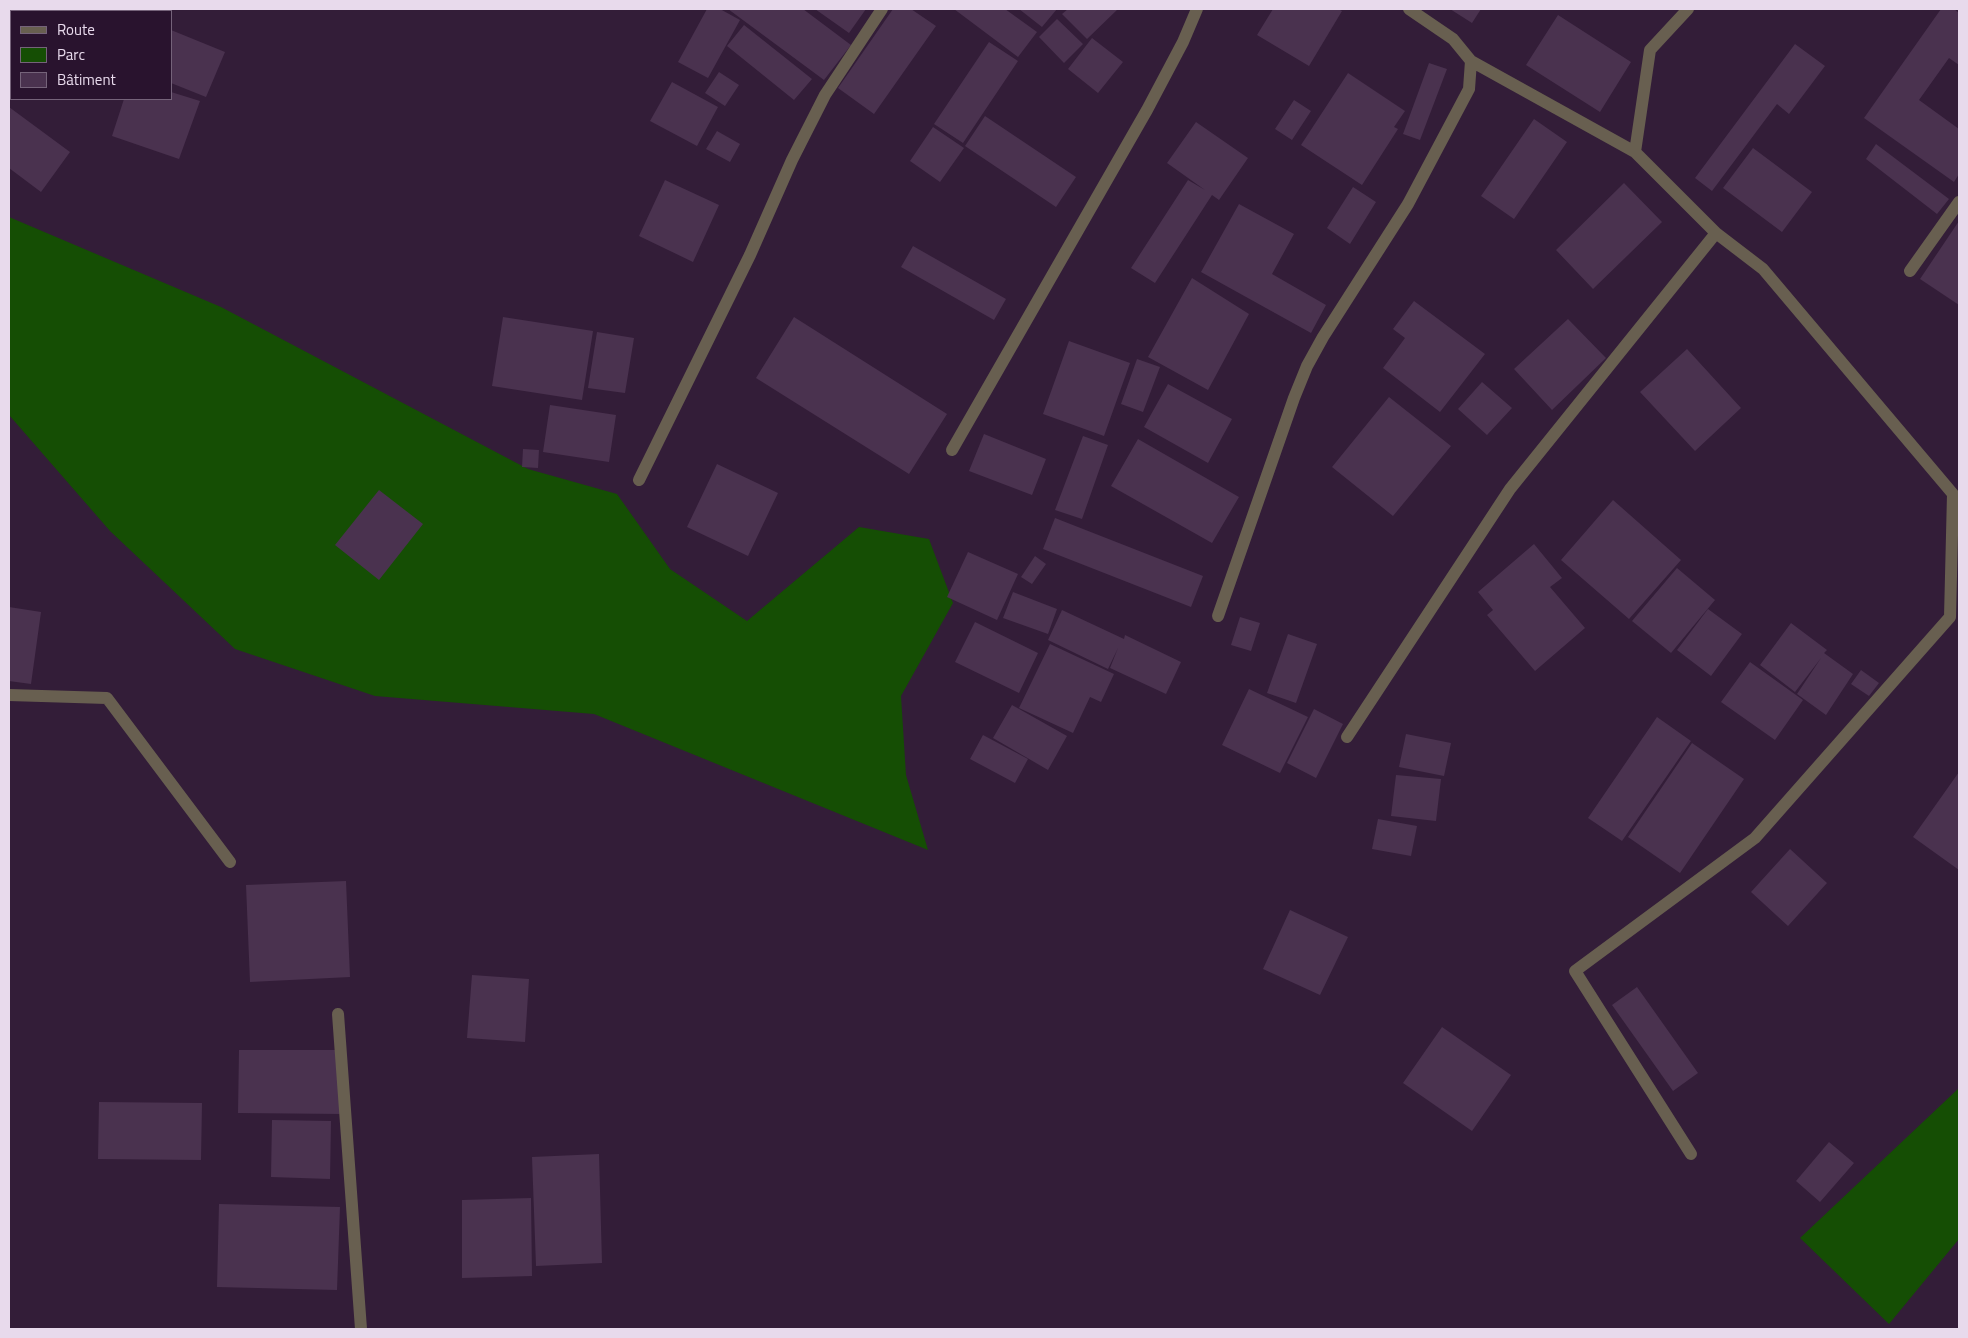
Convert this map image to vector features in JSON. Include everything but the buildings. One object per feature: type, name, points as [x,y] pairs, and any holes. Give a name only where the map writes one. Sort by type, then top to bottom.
[{"type":"street","points":[[639,480],[750,255],[792,160],[825,95],[882,9]]},
{"type":"street","points":[[952,450],[1147,110],[1183,42],[1197,9]]},
{"type":"street","points":[[1409,9],[1453,39],[1471,61],[1635,152],[1716,233],[1763,269],[1954,494],[1950,617]]},
{"type":"street","points":[[1635,152],[1650,50],[1688,9]]},
{"type":"street","points":[[1218,616],[1294,398],[1307,366],[1323,337],[1408,204],[1469,89],[1471,61]]},
{"type":"street","points":[[1910,271],[1959,202]]},
{"type":"street","points":[[1347,737],[1510,489],[1716,233]]},
{"type":"street","points":[[1691,1154],[1576,971],[1755,838],[1959,606]]},
{"type":"street","points":[[9,695],[107,698],[230,862]]},
{"type":"street","points":[[338,1014],[361,1329]]},
{"type":"green space","points":[[9,217],[221,307],[528,469],[617,494],[670,569],[747,621],[859,527],[929,539],[953,603],[901,696],[906,775],[928,850],[594,714],[375,696],[235,649],[110,531],[9,415]]},
{"type":"green space","points":[[1959,1088],[1959,1239],[1889,1324],[1800,1238]]}]
